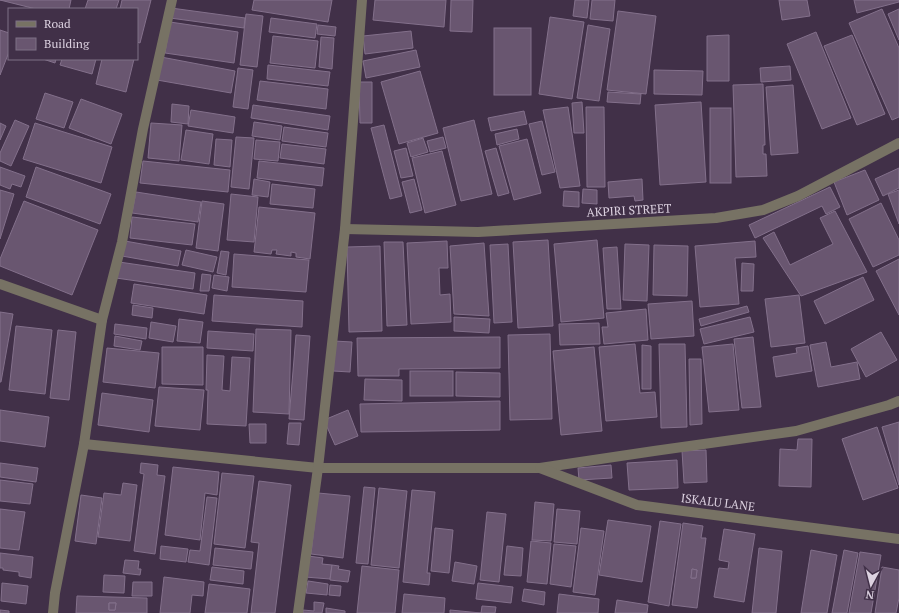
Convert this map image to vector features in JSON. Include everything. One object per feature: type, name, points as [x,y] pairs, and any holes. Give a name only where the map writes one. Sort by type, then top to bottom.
[{"type":"street","points":[[53,613],[55,593],[84,444],[102,320],[122,242],[143,129],[172,0]]},
{"type":"street","points":[[298,613],[318,468],[345,229],[362,0]]},
{"type":"street","name":"AKPIRI STREET","points":[[345,229],[478,232],[716,218],[763,210],[798,196],[899,143]]},
{"type":"street","points":[[0,284],[102,320]]},
{"type":"street","points":[[84,444],[318,468],[540,468],[796,431],[889,406],[899,401]]},
{"type":"street","name":"ISKALU LANE","points":[[540,468],[637,505],[899,539]]},
{"type":"building","points":[[0,0],[71,0],[69,8],[32,8]]},
{"type":"building","points":[[88,0],[119,0],[116,8],[85,8]]},
{"type":"building","points":[[122,0],[151,0],[140,43],[138,42],[138,8],[120,8]]},
{"type":"building","points":[[254,0],[332,0],[328,22],[252,10]]},
{"type":"building","points":[[375,0],[446,0],[444,27],[373,20]]},
{"type":"building","points":[[451,0],[473,0],[472,32],[450,31]]},
{"type":"building","points":[[575,0],[589,0],[587,18],[573,16]]},
{"type":"building","points":[[592,0],[615,0],[613,21],[590,19]]},
{"type":"building","points":[[779,0],[807,0],[810,16],[782,20]]},
{"type":"building","points":[[854,0],[899,0],[899,2],[857,13]]},
{"type":"building","points":[[171,8],[245,18],[244,28],[170,18]]},
{"type":"building","points":[[882,9],[899,48],[899,117],[892,120],[849,23]]},
{"type":"building","points":[[899,9],[899,40],[888,14]]},
{"type":"building","points":[[618,11],[656,16],[646,94],[607,90]]},
{"type":"building","points":[[246,14],[263,16],[257,67],[240,65]]},
{"type":"building","points":[[550,17],[584,22],[572,99],[539,94]]},
{"type":"building","points":[[271,18],[317,24],[315,38],[269,32]]},
{"type":"building","points":[[170,22],[238,32],[234,63],[165,53]]},
{"type":"building","points":[[318,25],[336,27],[335,36],[317,34]]},
{"type":"building","points":[[588,25],[610,29],[599,101],[577,98]]},
{"type":"building","points":[[494,28],[531,28],[531,95],[494,95]]},
{"type":"building","points":[[0,30],[8,33],[8,55],[0,75]]},
{"type":"building","points":[[411,31],[413,48],[365,54],[363,36]]},
{"type":"building","points":[[816,32],[851,118],[822,129],[787,44]]},
{"type":"building","points":[[729,35],[729,81],[707,81],[707,36]]},
{"type":"building","points":[[852,35],[885,114],[857,125],[824,46]]},
{"type":"building","points":[[273,36],[318,41],[315,68],[270,63]]},
{"type":"building","points":[[321,37],[334,38],[332,69],[319,67]]},
{"type":"building","points":[[416,50],[420,67],[366,78],[363,61]]},
{"type":"building","points":[[161,57],[235,71],[231,93],[157,80]]},
{"type":"building","points":[[46,60],[56,60],[55,63]]},
{"type":"building","points":[[62,60],[96,60],[92,74],[60,65]]},
{"type":"building","points":[[102,60],[134,60],[126,92],[96,84]]},
{"type":"building","points":[[268,65],[330,72],[328,86],[267,79]]},
{"type":"building","points":[[790,66],[791,80],[761,82],[760,68]]},
{"type":"building","points":[[238,68],[253,70],[248,109],[233,107]]},
{"type":"building","points":[[654,70],[703,71],[702,95],[654,94]]},
{"type":"building","points":[[420,71],[438,133],[399,144],[381,82]]},
{"type":"building","points":[[260,81],[328,89],[326,109],[257,100]]},
{"type":"building","points":[[359,82],[372,82],[372,123],[360,123]]},
{"type":"building","points":[[763,84],[765,145],[763,145],[763,154],[766,154],[767,176],[736,177],[733,85]]},
{"type":"building","points":[[793,85],[798,153],[771,155],[766,87]]},
{"type":"building","points":[[608,92],[641,94],[640,104],[607,102]]},
{"type":"building","points":[[45,93],[73,102],[64,128],[36,119]]},
{"type":"building","points":[[81,99],[122,114],[111,144],[69,128]]},
{"type":"building","points":[[582,102],[584,133],[574,133],[572,103]]},
{"type":"building","points":[[701,102],[706,182],[660,185],[655,105]]},
{"type":"building","points":[[172,104],[189,106],[188,124],[171,122]]},
{"type":"building","points":[[253,105],[330,116],[328,130],[251,118]]},
{"type":"building","points":[[568,107],[580,186],[560,188],[543,110]]},
{"type":"building","points":[[586,107],[604,107],[605,187],[587,187]]},
{"type":"building","points":[[710,108],[731,108],[731,183],[710,183]]},
{"type":"building","points":[[191,110],[235,117],[233,133],[188,126]]},
{"type":"building","points":[[524,111],[527,124],[491,131],[488,118]]},
{"type":"building","points":[[15,120],[29,126],[11,166],[0,161],[0,153]]},
{"type":"building","points":[[474,120],[492,194],[461,201],[443,128]]},
{"type":"building","points":[[542,121],[555,172],[542,175],[529,124]]},
{"type":"building","points":[[254,122],[282,126],[280,140],[252,136]]},
{"type":"building","points":[[0,123],[6,126],[0,140]]},
{"type":"building","points":[[35,123],[112,147],[101,183],[23,159]]},
{"type":"building","points":[[151,123],[182,125],[179,161],[148,158]]},
{"type":"building","points":[[384,125],[402,196],[390,199],[371,128]]},
{"type":"building","points":[[284,127],[328,133],[326,147],[282,141]]},
{"type":"building","points":[[517,129],[519,139],[497,145],[495,134]]},
{"type":"building","points":[[186,130],[213,134],[209,164],[181,160]]},
{"type":"building","points":[[236,137],[254,138],[249,189],[231,187]]},
{"type":"building","points":[[443,137],[446,148],[430,152],[427,141]]},
{"type":"building","points":[[423,138],[428,152],[411,157],[407,143]]},
{"type":"building","points":[[216,139],[232,140],[230,167],[214,165]]},
{"type":"building","points":[[527,139],[541,193],[514,200],[499,146]]},
{"type":"building","points":[[256,140],[280,142],[278,161],[254,159]]},
{"type":"building","points":[[282,144],[326,149],[324,164],[280,158]]},
{"type":"building","points":[[406,148],[413,176],[401,178],[394,151]]},
{"type":"building","points":[[496,148],[509,193],[498,196],[485,151]]},
{"type":"building","points":[[442,151],[456,205],[425,213],[412,158]]},
{"type":"building","points":[[143,161],[230,170],[228,192],[140,183]]},
{"type":"building","points":[[259,161],[324,168],[322,186],[257,178]]},
{"type":"building","points":[[0,167],[25,176],[21,187],[12,184],[10,189],[0,185]]},
{"type":"building","points":[[36,167],[111,194],[100,224],[26,197]]},
{"type":"building","points":[[899,168],[899,188],[883,196],[875,179]]},
{"type":"building","points":[[865,170],[879,200],[847,215],[834,182]]},
{"type":"building","points":[[254,179],[270,182],[268,197],[252,195]]},
{"type":"building","points":[[414,179],[422,210],[410,213],[402,182]]},
{"type":"building","points":[[642,179],[643,200],[635,201],[634,196],[609,198],[608,182]]},
{"type":"building","points":[[272,184],[315,189],[313,208],[270,204]]},
{"type":"building","points":[[830,187],[840,207],[826,214],[822,206],[755,238],[749,225]]},
{"type":"building","points":[[583,189],[597,190],[597,204],[582,203]]},
{"type":"building","points":[[0,190],[14,194],[0,239]]},
{"type":"building","points":[[899,190],[899,224],[888,194]]},
{"type":"building","points":[[564,191],[579,192],[579,207],[563,206]]},
{"type":"building","points":[[136,192],[201,202],[198,222],[132,213]]},
{"type":"building","points":[[231,194],[258,197],[254,242],[227,240]]},
{"type":"building","points":[[24,201],[98,230],[72,295],[0,266],[0,259]]},
{"type":"building","points":[[202,201],[224,204],[218,251],[196,248]]},
{"type":"building","points":[[881,203],[899,240],[899,255],[873,267],[849,219]]},
{"type":"building","points":[[259,207],[315,213],[310,259],[296,257],[296,253],[291,252],[291,256],[276,254],[277,250],[272,250],[271,254],[254,252]]},
{"type":"building","points":[[835,211],[867,272],[801,296],[763,238],[774,232],[790,265],[833,244],[820,218]]},
{"type":"building","points":[[132,217],[195,224],[192,245],[130,238]]},
{"type":"building","points":[[548,240],[553,326],[518,328],[513,242]]},
{"type":"building","points":[[597,240],[604,318],[561,322],[554,244]]},
{"type":"building","points":[[125,241],[181,251],[178,266],[122,256]]},
{"type":"building","points":[[447,241],[448,268],[439,268],[440,295],[450,294],[451,322],[411,324],[407,243]]},
{"type":"building","points":[[755,241],[756,257],[735,258],[739,304],[700,307],[695,246]]},
{"type":"building","points":[[384,242],[403,242],[407,325],[387,326]]},
{"type":"building","points":[[484,243],[489,316],[454,314],[450,246]]},
{"type":"building","points":[[508,244],[512,322],[494,323],[490,245]]},
{"type":"building","points":[[625,244],[649,245],[647,301],[623,300]]},
{"type":"building","points":[[654,245],[688,246],[687,296],[653,295]]},
{"type":"building","points":[[380,246],[382,331],[349,332],[347,247]]},
{"type":"building","points":[[617,247],[621,309],[607,309],[603,248]]},
{"type":"building","points":[[186,250],[217,257],[213,272],[182,265]]},
{"type":"building","points":[[221,251],[229,252],[226,275],[217,273]]},
{"type":"building","points":[[234,254],[309,260],[306,292],[232,287]]},
{"type":"building","points":[[899,259],[899,315],[876,271]]},
{"type":"building","points":[[119,262],[195,273],[193,289],[116,278]]},
{"type":"building","points":[[742,263],[754,264],[753,291],[741,291]]},
{"type":"building","points":[[202,274],[211,275],[209,291],[200,291]]},
{"type":"building","points":[[214,275],[229,277],[227,291],[212,288]]},
{"type":"building","points":[[863,277],[874,300],[825,324],[814,301]]},
{"type":"building","points":[[134,284],[207,295],[204,314],[131,303]]},
{"type":"building","points":[[214,295],[303,301],[302,327],[212,321]]},
{"type":"building","points":[[799,295],[805,343],[771,347],[765,299]]},
{"type":"building","points":[[692,301],[694,336],[651,339],[648,304]]},
{"type":"building","points":[[133,305],[153,308],[152,318],[132,315]]},
{"type":"building","points":[[747,306],[749,312],[701,326],[699,319]]},
{"type":"building","points":[[646,309],[648,340],[604,344],[602,327],[608,327],[606,313]]},
{"type":"building","points":[[0,312],[13,314],[1,382],[0,382]]},
{"type":"building","points":[[454,317],[490,319],[489,333],[454,331]]},
{"type":"building","points":[[750,317],[754,332],[704,344],[700,329]]},
{"type":"building","points":[[179,319],[203,322],[200,343],[177,341]]},
{"type":"building","points":[[151,322],[176,326],[173,342],[149,338]]},
{"type":"building","points":[[599,323],[600,344],[560,345],[559,324]]},
{"type":"building","points":[[115,324],[147,328],[146,339],[114,334]]},
{"type":"building","points":[[16,326],[52,330],[45,394],[9,390]]},
{"type":"building","points":[[256,329],[291,330],[289,414],[253,412]]},
{"type":"building","points":[[58,330],[76,332],[69,400],[50,398]]},
{"type":"building","points":[[208,331],[254,334],[253,351],[207,348]]},
{"type":"building","points":[[881,332],[897,360],[866,377],[851,349]]},
{"type":"building","points":[[550,334],[552,419],[510,420],[508,335]]},
{"type":"building","points":[[296,335],[310,336],[304,420],[289,419]]},
{"type":"building","points":[[115,336],[142,341],[140,350],[114,346]]},
{"type":"building","points":[[500,337],[500,368],[399,369],[399,376],[358,376],[357,338]]},
{"type":"building","points":[[753,337],[761,407],[742,408],[734,339]]},
{"type":"building","points":[[334,341],[352,342],[350,372],[333,371]]},
{"type":"building","points":[[826,342],[831,367],[857,362],[860,379],[818,387],[810,345]]},
{"type":"building","points":[[635,344],[640,393],[655,392],[657,417],[606,421],[599,347]]},
{"type":"building","points":[[659,344],[685,344],[687,427],[661,428]]},
{"type":"building","points":[[733,344],[739,410],[709,412],[702,347]]},
{"type":"building","points":[[642,345],[651,346],[651,389],[642,389]]},
{"type":"building","points":[[808,346],[812,371],[776,377],[773,357],[797,353],[796,348]]},
{"type":"building","points":[[162,347],[203,347],[203,385],[162,384]]},
{"type":"building","points":[[594,347],[602,431],[561,435],[553,351]]},
{"type":"building","points":[[107,348],[159,353],[155,388],[103,382]]},
{"type":"building","points":[[207,355],[224,356],[222,390],[230,391],[232,357],[250,358],[246,426],[207,424]]},
{"type":"building","points":[[689,359],[701,359],[702,424],[690,425]]},
{"type":"building","points":[[410,371],[453,371],[453,396],[410,396]]},
{"type":"building","points":[[456,372],[500,373],[500,397],[456,396]]},
{"type":"building","points":[[365,379],[402,380],[402,401],[364,400]]},
{"type":"building","points":[[159,387],[204,390],[200,430],[155,426]]},
{"type":"building","points":[[102,393],[153,400],[149,432],[98,425]]},
{"type":"building","points":[[500,401],[500,430],[361,432],[360,404]]},
{"type":"building","points":[[0,410],[49,417],[45,447],[0,441]]},
{"type":"building","points":[[348,410],[358,436],[335,445],[324,420]]},
{"type":"building","points":[[899,422],[899,485],[882,427]]},
{"type":"building","points":[[289,423],[301,423],[299,445],[287,444]]},
{"type":"building","points":[[249,424],[266,424],[266,443],[250,443]]},
{"type":"building","points":[[877,427],[898,488],[863,500],[842,439]]},
{"type":"building","points":[[798,439],[812,439],[811,487],[779,486],[780,449],[797,450]]},
{"type":"building","points":[[706,450],[707,482],[684,483],[682,451]]},
{"type":"building","points":[[677,460],[678,488],[629,490],[627,463]]},
{"type":"building","points":[[0,463],[38,468],[36,482],[0,477]]},
{"type":"building","points":[[141,463],[158,465],[157,475],[165,476],[155,554],[134,551],[144,474],[140,473]]},
{"type":"building","points":[[611,465],[612,478],[579,480],[578,468]]},
{"type":"building","points":[[173,467],[219,472],[217,495],[205,493],[200,540],[165,535]]},
{"type":"building","points":[[222,473],[254,476],[245,548],[214,544]]},
{"type":"building","points":[[0,480],[33,484],[30,504],[0,501]]},
{"type":"building","points":[[259,481],[291,485],[275,613],[251,613],[259,543],[251,542]]},
{"type":"building","points":[[123,483],[137,485],[130,541],[98,537],[104,493],[121,495]]},
{"type":"building","points":[[364,487],[375,488],[368,564],[356,563]]},
{"type":"building","points":[[379,488],[407,491],[399,568],[371,565]]},
{"type":"building","points":[[412,490],[435,492],[427,573],[430,573],[429,585],[403,582]]},
{"type":"building","points":[[318,493],[350,496],[343,558],[311,554]]},
{"type":"building","points":[[81,495],[102,498],[96,544],[75,541]]},
{"type":"building","points":[[207,497],[217,498],[209,565],[188,562],[190,550],[200,551]]},
{"type":"building","points":[[535,502],[554,504],[551,541],[532,540]]},
{"type":"building","points":[[0,509],[25,512],[19,550],[0,548]]},
{"type":"building","points":[[557,509],[580,511],[577,544],[554,542]]},
{"type":"building","points":[[487,512],[506,514],[499,582],[480,580]]},
{"type":"building","points":[[608,520],[651,526],[642,582],[599,575]]},
{"type":"building","points":[[660,521],[681,524],[669,606],[648,602]]},
{"type":"building","points":[[683,523],[703,526],[701,538],[706,538],[697,608],[672,605]],"holes":[[[692,569],[697,570],[696,578],[691,578]]]},
{"type":"building","points":[[435,528],[453,530],[449,573],[431,571]]},
{"type":"building","points":[[581,528],[604,531],[595,595],[573,592]]},
{"type":"building","points":[[724,529],[755,534],[744,602],[714,597],[719,568],[728,569],[729,562],[719,560]]},
{"type":"building","points":[[531,541],[551,543],[547,584],[527,582]]},
{"type":"building","points":[[554,544],[576,546],[571,587],[550,584]]},
{"type":"building","points":[[161,546],[188,549],[186,562],[160,559]]},
{"type":"building","points":[[507,546],[523,548],[521,576],[504,575]]},
{"type":"building","points":[[215,548],[253,552],[251,569],[213,565]]},
{"type":"building","points":[[759,548],[782,551],[776,613],[752,613]]},
{"type":"building","points":[[811,550],[837,555],[827,613],[801,613]]},
{"type":"building","points":[[844,550],[858,553],[847,613],[832,613]]},
{"type":"building","points":[[860,552],[881,555],[871,613],[849,613]]},
{"type":"building","points":[[0,553],[33,557],[31,578],[19,576],[19,572],[3,570],[3,568],[0,568]]},
{"type":"building","points":[[308,556],[323,558],[322,564],[332,565],[330,579],[305,577]]},
{"type":"building","points":[[125,560],[139,561],[138,569],[141,569],[140,575],[123,573]]},
{"type":"building","points":[[455,562],[477,566],[474,584],[452,581]]},
{"type":"building","points":[[332,565],[339,566],[338,569],[350,571],[348,582],[330,580]]},
{"type":"building","points":[[362,566],[399,570],[395,613],[357,613]]},
{"type":"building","points":[[212,567],[244,571],[243,584],[210,580]]},
{"type":"building","points":[[882,567],[899,570],[899,598],[896,613],[875,613]]},
{"type":"building","points":[[692,569],[697,570],[696,578],[691,578]]},
{"type":"building","points":[[104,575],[125,576],[124,593],[103,592]]},
{"type":"building","points":[[164,577],[204,582],[203,596],[192,595],[190,613],[160,613]]},
{"type":"building","points":[[308,581],[328,584],[327,595],[306,593]]},
{"type":"building","points":[[133,582],[152,582],[152,596],[132,596]]},
{"type":"building","points":[[2,583],[28,586],[26,604],[1,601]]},
{"type":"building","points":[[478,583],[513,587],[511,603],[476,599]]},
{"type":"building","points":[[209,584],[250,589],[247,613],[205,613]]},
{"type":"building","points":[[330,585],[341,586],[340,596],[329,595]]},
{"type":"building","points":[[524,589],[545,592],[544,605],[522,601]]},
{"type":"building","points":[[404,594],[445,598],[444,613],[402,613]]},
{"type":"building","points":[[559,594],[599,599],[598,613],[557,613]]},
{"type":"building","points":[[77,596],[147,598],[147,613],[76,613]],"holes":[[[109,603],[116,603],[115,610],[109,610]]]},
{"type":"building","points":[[617,600],[648,605],[647,613],[615,613]]},
{"type":"building","points":[[314,602],[324,603],[322,613],[303,613],[303,610],[314,611]]},
{"type":"building","points":[[109,603],[116,603],[115,610],[109,610]]},
{"type":"building","points":[[482,606],[496,607],[495,613],[481,613]]},
{"type":"building","points":[[326,608],[345,611],[345,613],[326,613]]},
{"type":"building","points":[[0,610],[9,611],[9,613],[0,613]]},
{"type":"building","points":[[450,610],[481,613],[450,613]]}]
